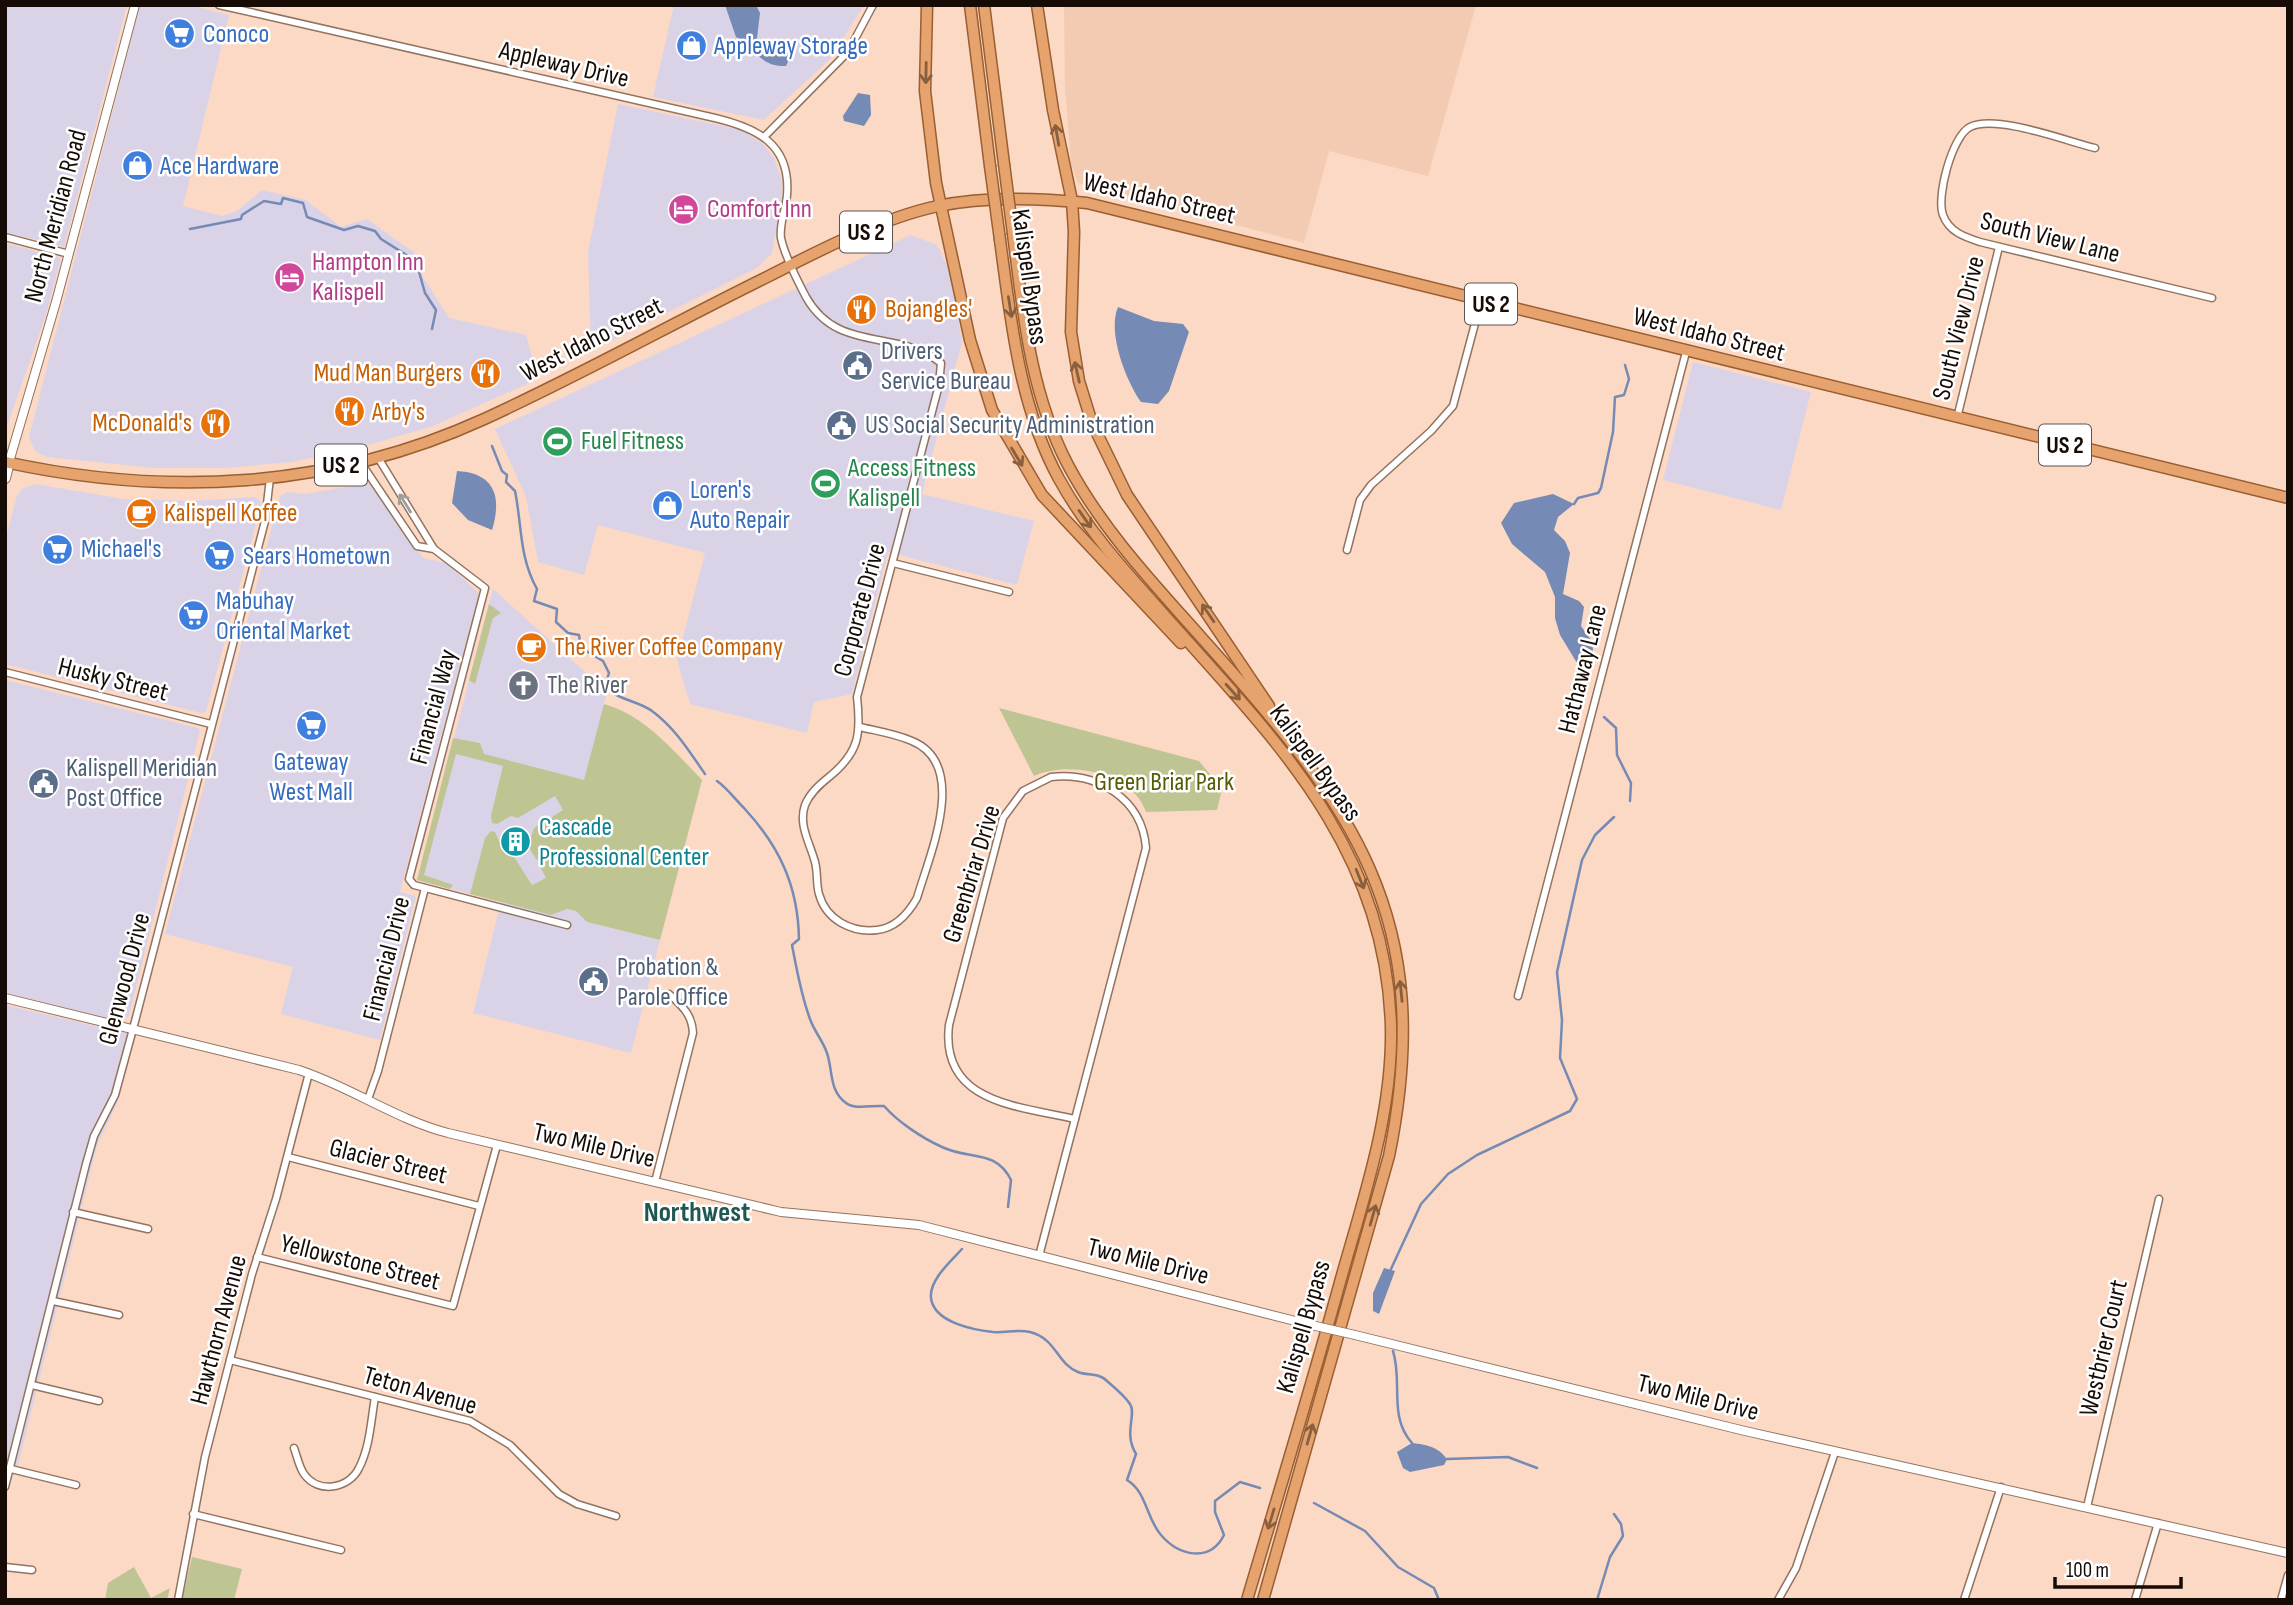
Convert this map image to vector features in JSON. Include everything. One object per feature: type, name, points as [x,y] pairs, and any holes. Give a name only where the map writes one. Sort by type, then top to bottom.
[{"type":"highway","points":[[927,5],[926,107],[936,183],[975,358],[992,410],[1013,451],[1042,495],[1170,633],[1209,666]]},
{"type":"highway","name":"Kalispell Bypass","points":[[970,5],[1000,240],[1026,395],[1054,468],[1109,551],[1298,769],[1341,837],[1363,884],[1379,937],[1391,1022],[1385,1107],[1371,1173],[1247,1600]]},
{"type":"highway","name":"Kalispell Bypass","points":[[984,5],[1032,365],[1050,425],[1069,467],[1117,541],[1284,733],[1339,806],[1363,852],[1383,902],[1402,992],[1403,1054],[1399,1104],[1389,1156],[1263,1600]]},
{"type":"highway","points":[[1037,5],[1055,121],[1072,201],[1074,232],[1069,305],[1072,346],[1079,381],[1097,437],[1122,487],[1261,691],[1284,733]]},
{"type":"highway","name":"West Idaho Street","points":[[7,462],[136,482],[203,484],[270,478],[377,456],[482,420],[791,265],[895,220],[942,205],[1026,200],[1072,201],[2288,498]]},
{"type":"main road","name":"North Meridian Road","points":[[5,478],[7,462]]},
{"type":"street","name":"North Meridian Road","points":[[7,462],[69,254],[135,5]]},
{"type":"street","name":"Appleway Drive","points":[[219,5],[715,118],[743,125],[765,136]]},
{"type":"street","points":[[791,265],[781,236],[787,178],[775,149],[765,136],[848,52],[873,5]]},
{"type":"street","name":"South View Lane","points":[[2095,148],[1992,123],[1970,127],[1956,141],[1941,196],[1942,215],[1952,229],[1962,236],[2212,298]]},
{"type":"street","points":[[5,237],[69,254]]},
{"type":"street","name":"South View Drive","points":[[1956,418],[1999,247]]},
{"type":"street","name":"Corporate Drive","points":[[791,265],[819,317],[834,327],[845,333],[917,350],[941,363],[939,385],[857,697],[860,726],[854,749],[817,786],[806,803],[803,818],[815,863],[819,894],[825,908],[842,924],[870,931],[885,930],[909,913],[917,898],[944,790],[935,761],[928,751],[914,741],[860,726]]},
{"type":"street","points":[[1348,550],[1360,500],[1371,485],[1431,431],[1453,405],[1481,301]]},
{"type":"street","name":"Hathaway Lane","points":[[1518,996],[1686,352]]},
{"type":"street","name":"Financial Way","points":[[377,456],[434,549],[485,588],[409,879],[414,885],[425,888]]},
{"type":"street","name":"Financial Way","points":[[359,460],[417,545],[434,549]]},
{"type":"street","name":"Glenwood Drive","points":[[5,1487],[92,1143],[115,1095],[133,1029],[265,521],[270,478]]},
{"type":"street","points":[[893,563],[1009,592]]},
{"type":"street","name":"Husky Street","points":[[5,672],[211,724]]},
{"type":"street","name":"Greenbriar Drive","points":[[1039,1256],[1075,1119],[1146,848],[1136,818],[1118,792],[1104,785],[1058,776],[1029,786],[1017,797],[1003,818],[949,1025],[948,1043],[953,1068],[975,1091],[1000,1101],[1075,1119]]},
{"type":"street","name":"Financial Drive","points":[[368,1099],[378,1071],[425,888],[567,925]]},
{"type":"street","points":[[655,1182],[693,1033],[693,1022],[687,1011],[669,993]]},
{"type":"street","name":"Two Mile Drive","points":[[5,998],[309,1073],[342,1085],[421,1125],[498,1145],[781,1212],[919,1224],[1307,1324],[1835,1452],[2288,1553]]},
{"type":"street","name":"Hawthorn Avenue","points":[[178,1600],[193,1514],[230,1360],[309,1073]]},
{"type":"street","points":[[479,1206],[498,1145]]},
{"type":"street","name":"Glacier Street","points":[[288,1157],[479,1206]]},
{"type":"street","name":"Westbrier Court","points":[[2087,1507],[2159,1199]]},
{"type":"street","name":"Yellowstone Street","points":[[257,1257],[453,1306],[479,1206]]},
{"type":"street","points":[[73,1212],[148,1229]]},
{"type":"street","points":[[52,1301],[119,1315]]},
{"type":"street","name":"Teton Avenue","points":[[230,1360],[470,1421],[510,1446],[559,1494],[577,1504],[616,1516]]},
{"type":"street","points":[[32,1385],[99,1401]]},
{"type":"street","points":[[294,1448],[303,1474],[315,1484],[327,1487],[347,1481],[362,1460],[375,1397]]},
{"type":"street","points":[[1778,1600],[1800,1557],[1835,1452]]},
{"type":"street","points":[[11,1469],[76,1485]]},
{"type":"street","points":[[1964,1600],[2001,1487]]},
{"type":"street","points":[[193,1514],[341,1550]]},
{"type":"street","points":[[2135,1600],[2158,1523]]},
{"type":"street","points":[[5,1567],[32,1570]]},
{"type":"street","points":[[2281,1600],[2288,1575]]},
{"type":"shaded area","points":[[5,5],[127,5],[64,247],[5,232]]},
{"type":"shaded area","points":[[140,5],[189,5],[229,15],[183,206],[222,216],[237,211],[262,190],[306,200],[341,227],[367,219],[422,258],[422,275],[449,318],[526,335],[538,379],[433,426],[351,450],[291,462],[225,468],[154,468],[47,457],[35,451],[29,437]]},
{"type":"shaded area","points":[[674,5],[864,5],[830,59],[764,120],[653,97]]},
{"type":"shaded area","points":[[1064,5],[1476,5],[1428,176],[1329,151],[1304,243],[1078,183],[1071,164],[1065,87]]},
{"type":"shaded area","points":[[618,104],[742,130],[763,144],[774,158],[782,181],[781,204],[772,253],[757,268],[591,351],[588,252]]},
{"type":"shaded area","points":[[911,235],[937,245],[951,274],[962,342],[922,494],[1034,521],[1017,585],[888,552],[852,694],[814,702],[807,733],[690,704],[677,660],[705,553],[598,525],[584,575],[538,562],[526,497],[495,429]]},
{"type":"shaded area","points":[[5,243],[61,258],[46,315],[5,432]]},
{"type":"shaded area","points":[[1693,362],[1811,392],[1781,510],[1663,480]]},
{"type":"shaded area","points":[[369,483],[423,558],[446,563],[479,593],[400,892],[416,896],[380,1040],[281,1014],[293,967],[165,934],[280,496],[288,492],[305,494]]},
{"type":"shaded area","points":[[35,484],[124,499],[193,501],[255,497],[259,500],[261,505],[206,712],[201,713],[5,664],[5,541],[17,496],[22,489]]},
{"type":"shaded area","points":[[493,589],[607,692],[551,914],[567,909],[576,911],[587,922],[660,940],[631,1053],[473,1013],[501,902],[417,880]]},
{"type":"shaded area","points":[[5,680],[198,728],[200,731],[129,1016],[121,1021],[5,993]]},
{"type":"shaded area","points":[[5,1005],[134,1035],[117,1103],[97,1146],[19,1462],[5,1494]]},
{"type":"green space","points":[[489,604],[501,613],[493,618],[475,684],[469,680]]},
{"type":"green space","points":[[604,704],[619,709],[645,725],[702,780],[660,940],[587,922],[576,911],[567,909],[551,915],[470,894],[485,838],[491,831],[495,832],[502,847],[509,849],[532,885],[546,878],[538,863],[541,861],[536,859],[528,846],[534,828],[545,821],[547,824],[551,823],[549,819],[563,810],[555,796],[518,818],[511,816],[497,824],[492,823],[491,815],[503,766],[456,754],[424,875],[453,885],[450,889],[417,880],[453,738],[480,743],[484,754],[584,780]]},
{"type":"green space","name":"Green Briar Park","points":[[999,708],[1199,761],[1222,789],[1217,810],[1146,812],[1139,798],[1128,787],[1098,773],[1064,769],[1034,776]]},
{"type":"green space","points":[[192,1557],[242,1569],[234,1600],[182,1600]]},
{"type":"green space","points":[[134,1567],[151,1598],[170,1588],[167,1600],[105,1600],[108,1583]]},
{"type":"water","points":[[725,5],[756,5],[760,13],[757,38],[791,55],[786,66],[764,60],[736,37]]},
{"type":"water","points":[[858,93],[870,95],[871,115],[864,126],[844,121],[843,116]]},
{"type":"water","points":[[1118,307],[1154,321],[1183,324],[1189,332],[1169,391],[1158,404],[1141,402],[1124,369],[1116,343],[1115,317]]},
{"type":"water","points":[[457,471],[480,476],[492,489],[496,507],[492,530],[468,520],[452,503]]},
{"type":"water","points":[[1553,494],[1574,504],[1558,517],[1554,530],[1565,541],[1570,553],[1563,594],[1579,601],[1584,607],[1581,626],[1591,640],[1593,649],[1583,690],[1576,691],[1577,663],[1560,635],[1555,618],[1555,597],[1545,572],[1512,544],[1501,523],[1514,503]]},
{"type":"water","points":[[1384,1268],[1395,1271],[1379,1314],[1373,1311],[1373,1293]]},
{"type":"water","points":[[1412,1443],[1439,1451],[1447,1459],[1444,1465],[1410,1472],[1403,1468],[1397,1452]]},
{"type":"waterway","points":[[190,229],[241,219],[242,215],[264,201],[281,204],[283,198],[303,203],[307,217],[344,230],[358,226],[375,231],[381,239],[416,261],[425,293],[436,310],[432,329]]},
{"type":"waterway","points":[[1574,504],[1578,498],[1598,493],[1601,488],[1613,432],[1615,397],[1624,395],[1629,379],[1625,365]]},
{"type":"waterway","points":[[492,446],[502,471],[507,475],[506,482],[515,491],[524,553],[537,589],[534,601],[557,609],[556,622],[568,633],[579,635],[581,648],[603,661],[609,673],[605,686],[615,694],[646,707],[668,725],[705,774]]},
{"type":"waterway","points":[[1604,717],[1616,728],[1617,755],[1631,783],[1630,801]]},
{"type":"waterway","points":[[717,781],[756,822],[784,867],[798,919],[799,939],[792,945],[804,1001],[827,1053],[837,1093],[850,1105],[884,1106],[926,1139],[952,1151],[990,1159],[998,1164],[1011,1180],[1008,1207]]},
{"type":"waterway","points":[[1391,1269],[1421,1204],[1448,1174],[1477,1155],[1570,1111],[1577,1099],[1560,1058],[1562,1020],[1557,972],[1582,860],[1595,835],[1614,817]]},
{"type":"waterway","points":[[962,1249],[933,1284],[931,1298],[934,1307],[939,1314],[966,1327],[993,1332],[1025,1331],[1039,1335],[1071,1368],[1100,1376],[1122,1395],[1132,1408],[1130,1432],[1136,1454],[1127,1480],[1139,1491],[1152,1521],[1168,1542],[1185,1552],[1203,1553],[1211,1550],[1224,1535],[1215,1512],[1215,1501],[1240,1482],[1260,1488]]},
{"type":"waterway","points":[[1393,1351],[1400,1422],[1412,1443]]},
{"type":"waterway","points":[[1447,1459],[1508,1457],[1537,1468]]},
{"type":"waterway","points":[[1314,1503],[1365,1531],[1398,1567],[1434,1588],[1439,1600]]},
{"type":"waterway","points":[[1597,1600],[1610,1557],[1623,1536],[1621,1524],[1614,1514]]},
{"type":"place","name":"Conoco","points":[[180,34]]},
{"type":"place","name":"Appleway Storage","points":[[691,46]]},
{"type":"place","name":"Ace Hardware","points":[[137,166]]},
{"type":"place","name":"Comfort Inn","points":[[684,209]]},
{"type":"place","name":"Hampton Inn Kalispell","points":[[289,277]]},
{"type":"place","name":"Bojangles'","points":[[862,309]]},
{"type":"place","name":"Drivers Service Bureau","points":[[858,366]]},
{"type":"place","name":"Mud Man Burgers","points":[[485,373]]},
{"type":"place","name":"Arby's","points":[[349,412]]},
{"type":"place","name":"McDonald's","points":[[215,423]]},
{"type":"place","name":"US Social Security Administration","points":[[842,425]]},
{"type":"place","name":"Fuel Fitness","points":[[558,441]]},
{"type":"place","name":"Access Fitness Kalispell","points":[[825,483]]},
{"type":"place","name":"Loren's Auto Repair","points":[[667,505]]},
{"type":"place","name":"Kalispell Koffee","points":[[141,513]]},
{"type":"place","name":"Michael's","points":[[58,549]]},
{"type":"place","name":"Sears Hometown","points":[[220,556]]},
{"type":"place","name":"Mabuhay Oriental Market","points":[[193,616]]},
{"type":"place","name":"The River Coffee Company","points":[[531,647]]},
{"type":"place","name":"The River","points":[[524,685]]},
{"type":"place","name":"Gateway West Mall","points":[[311,726]]},
{"type":"place","name":"Kalispell Meridian Post Office","points":[[43,783]]},
{"type":"place","name":"Cascade Professional Center","points":[[516,842]]},
{"type":"place","name":"Probation & Parole Office","points":[[594,982]]},
{"type":"district","name":"Northwest","points":[[697,1212]]}]
